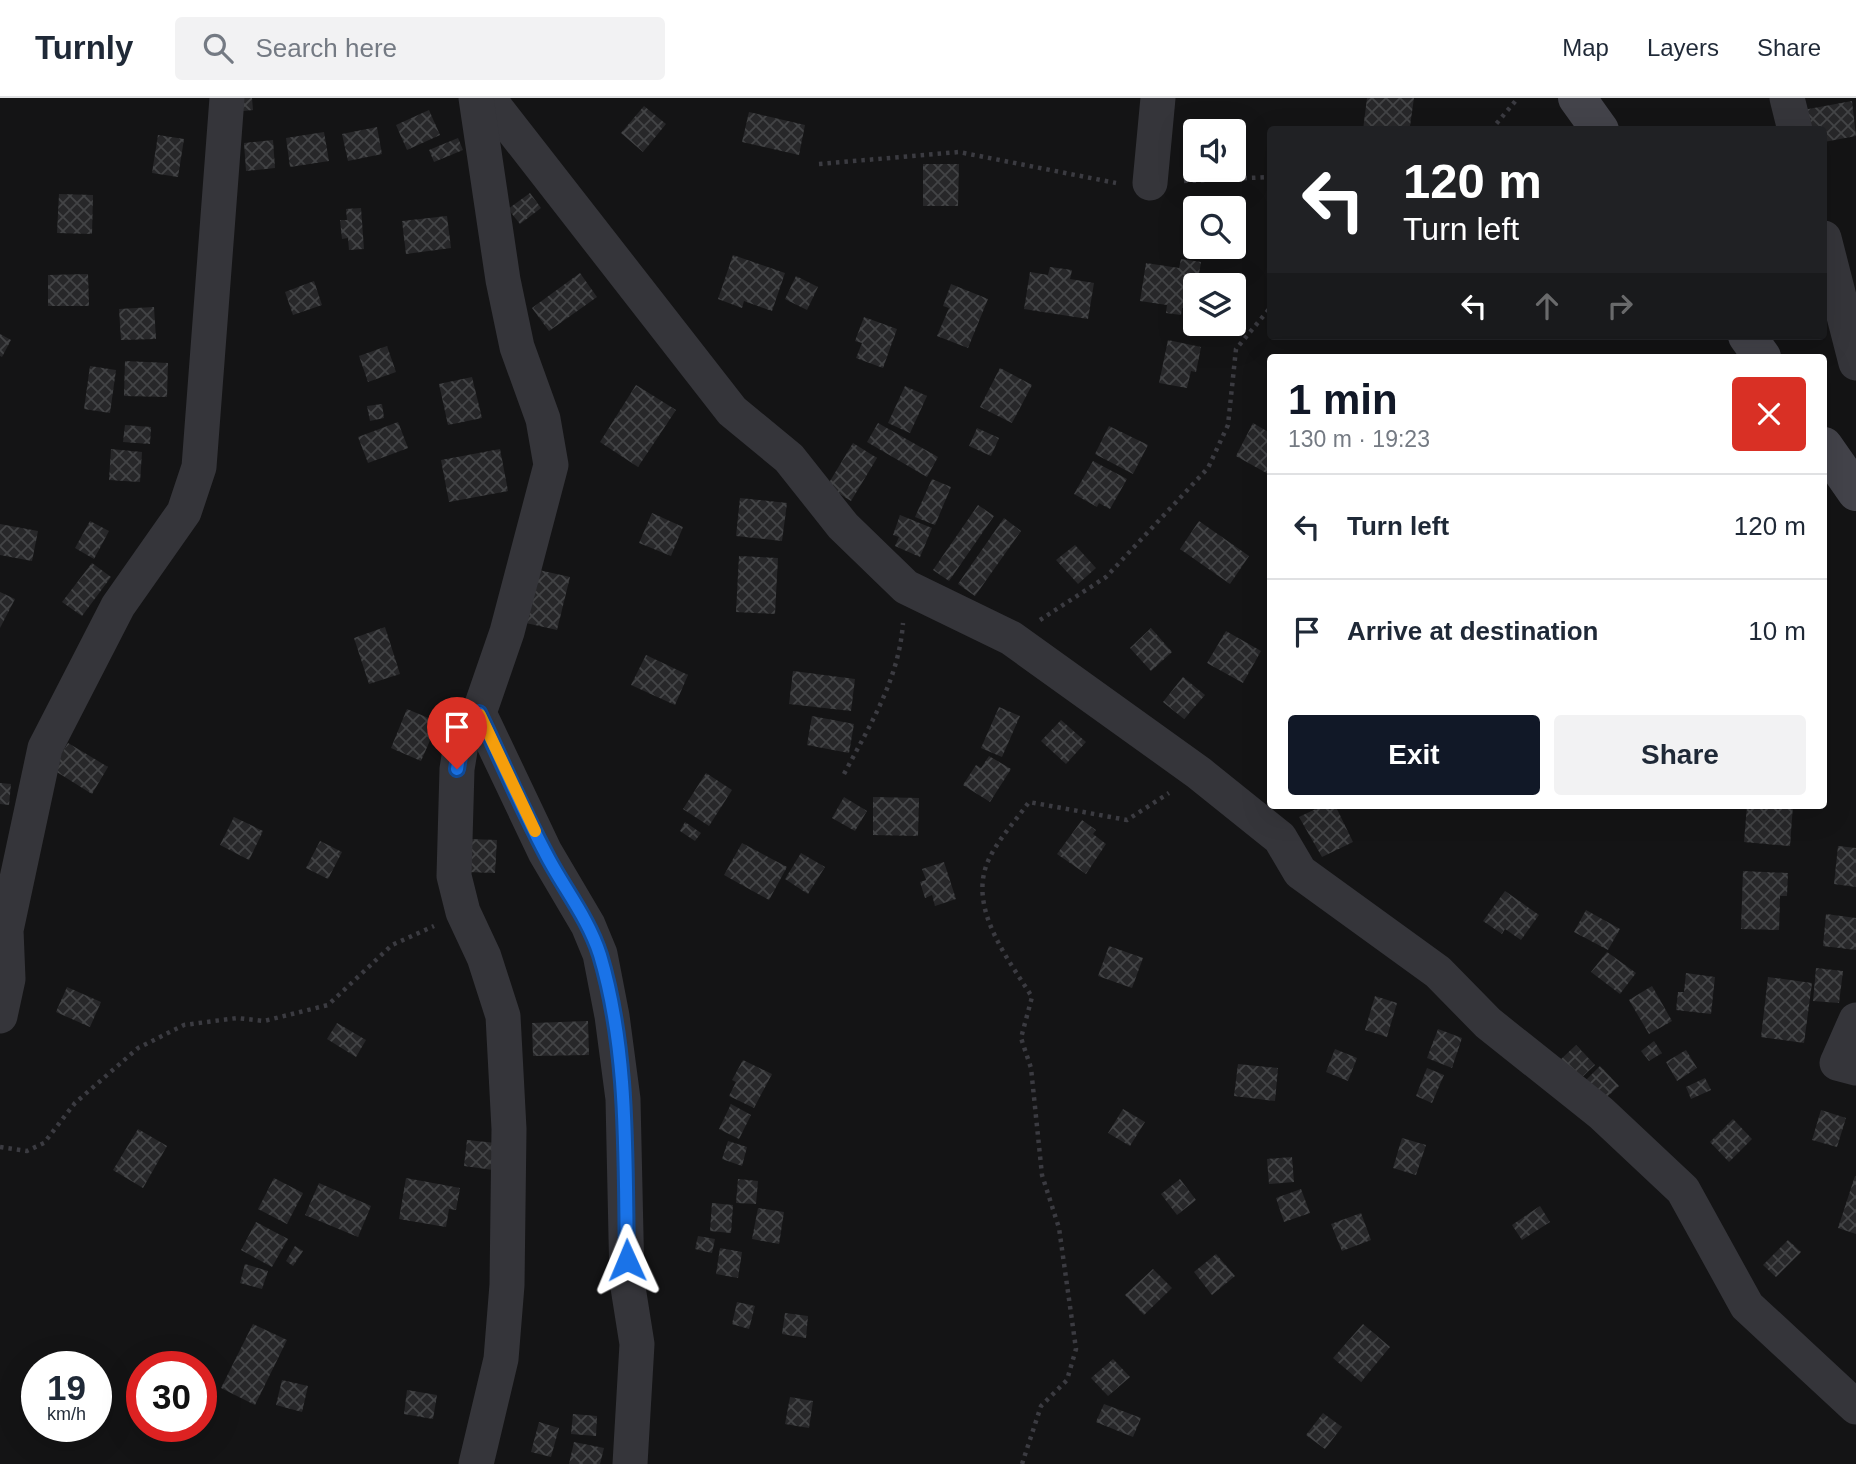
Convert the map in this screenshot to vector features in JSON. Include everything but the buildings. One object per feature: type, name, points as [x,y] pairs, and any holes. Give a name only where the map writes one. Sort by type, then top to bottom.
[{"type":"street","points":[[0,1016],[8,979],[6,930],[45,748],[118,606],[184,512],[199,467],[227,98]]},
{"type":"street","points":[[476,98],[503,280],[517,347],[543,419],[551,465],[507,632],[479,713],[464,726],[457,769],[454,876],[463,912],[484,957],[503,1016],[509,1129],[507,1285],[501,1359],[476,1464]]},
{"type":"street","points":[[488,98],[732,411],[789,458],[844,526],[906,587],[1012,638],[1199,773],[1280,838],[1300,872],[1438,972],[1488,1023],[1601,1113],[1683,1190],[1747,1306],[1856,1407]]},
{"type":"street","points":[[1150,183],[1158,98]]},
{"type":"street","points":[[1577,98],[1597,126]]},
{"type":"street","points":[[1787,98],[1794,126]]},
{"type":"street","points":[[1827,250],[1856,363]]},
{"type":"street","points":[[1827,450],[1856,492]]},
{"type":"street","points":[[479,713],[545,852],[588,925],[600,954],[612,1016],[623,1099],[627,1281],[637,1344],[630,1464]]},
{"type":"street","points":[[1856,1020],[1837,1063],[1856,1068]]},
{"type":"path","points":[[1494,126],[1518,98]]},
{"type":"path","points":[[819,164],[959,152],[1129,185],[1267,177]]},
{"type":"path","points":[[1012,638],[1106,577],[1208,468],[1228,425],[1236,349],[1267,312]]},
{"type":"path","points":[[844,774],[890,686],[901,645],[906,587]]},
{"type":"path","points":[[1022,1464],[1041,1406],[1067,1380],[1076,1349],[1059,1228],[1042,1175],[1031,1068],[1021,1038],[1032,997],[993,934],[982,893],[990,856],[1029,802],[1127,820],[1199,773]]},
{"type":"path","points":[[0,1147],[27,1151],[44,1143],[75,1103],[138,1048],[184,1025],[237,1018],[264,1021],[328,1005],[392,944],[463,912]]},
{"type":"slow traffic","points":[[480,715],[535,831]]},
{"type":"route","points":[[457,769],[464,726],[479,713],[545,852],[588,925],[600,954],[612,1016],[623,1099],[627,1260]]}]
